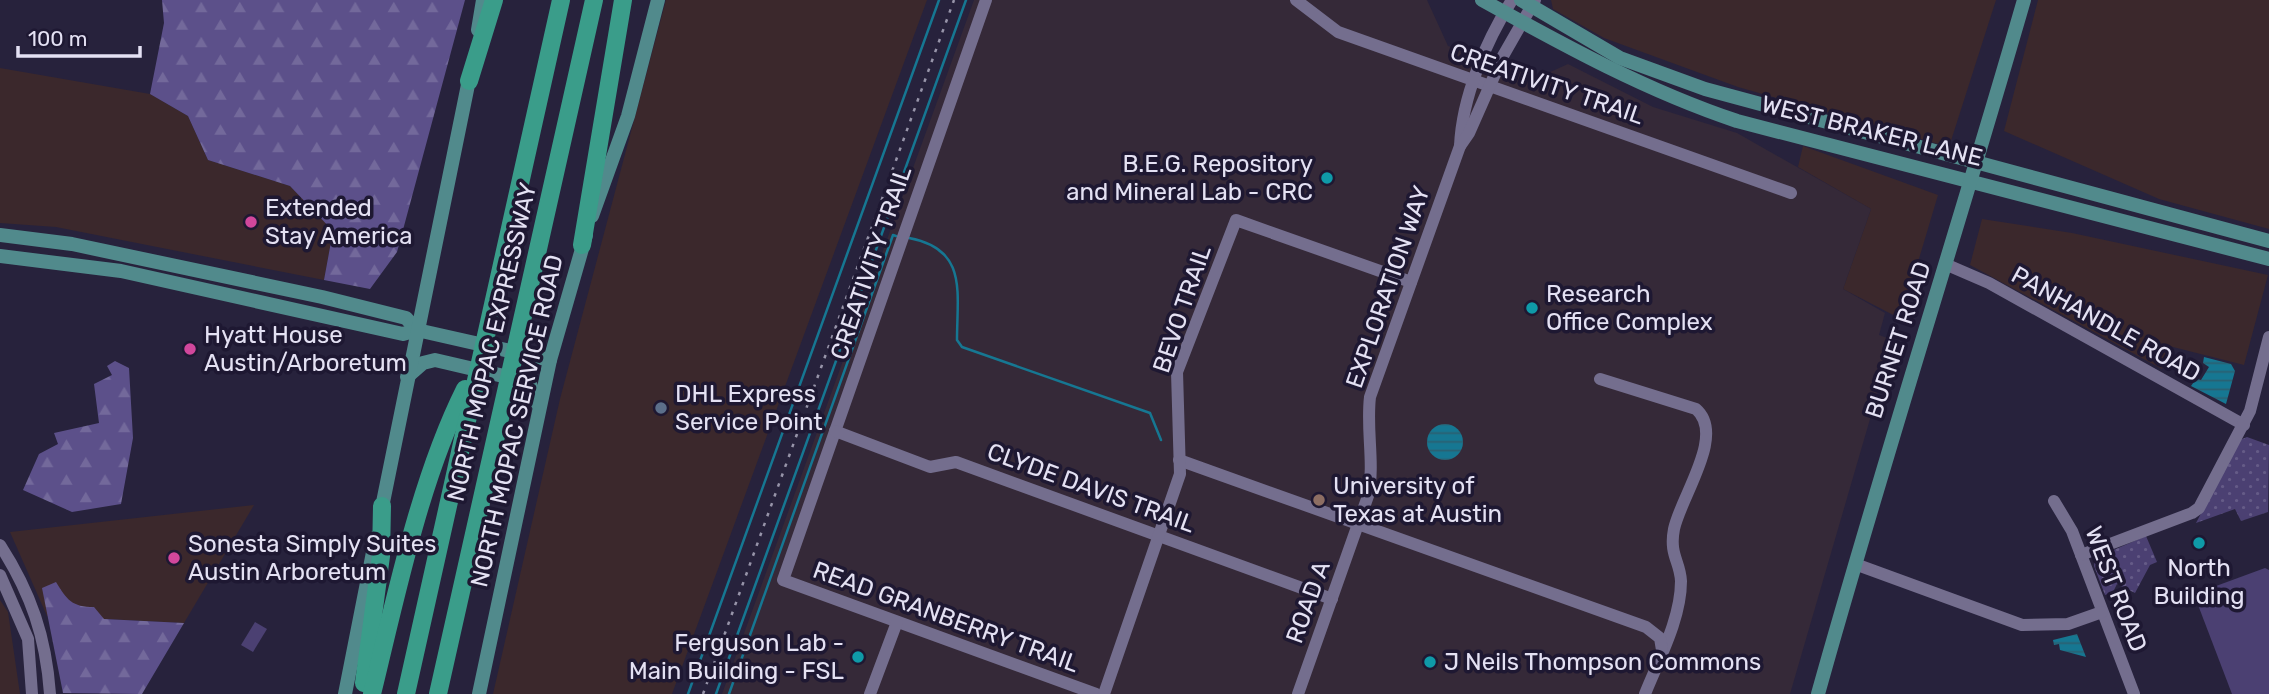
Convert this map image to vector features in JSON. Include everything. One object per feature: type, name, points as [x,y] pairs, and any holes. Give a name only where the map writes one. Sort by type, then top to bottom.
[{"type":"highway","points":[[469,81],[494,0]]},
{"type":"highway","name":"NORTH MOPAC EXPRESSWAY","points":[[397,694],[550,0]]},
{"type":"highway","points":[[405,694],[561,0]]},
{"type":"highway","points":[[427,694],[582,0]]},
{"type":"highway","name":"NORTH MOPAC EXPRESSWAY","points":[[438,694],[594,0]]},
{"type":"highway","points":[[582,245],[623,0]]},
{"type":"highway","points":[[372,694],[411,541],[452,414],[465,388]]},
{"type":"highway","points":[[362,694],[381,556],[382,506]]},
{"type":"main road","points":[[345,694],[406,379],[422,331],[425,289],[469,81],[483,0]]},
{"type":"main road","name":"NORTH MOPAC SERVICE ROAD","points":[[479,694],[539,409],[544,358],[628,116],[658,0]]},
{"type":"main road","name":"WEST BRAKER LANE","points":[[1482,0],[1508,6],[1523,22],[1624,77],[1684,104],[1737,121],[1973,180],[2269,259]]},
{"type":"main road","name":"BURNET ROAD","points":[[1818,694],[1945,264],[1973,180],[2024,0]]},
{"type":"main road","name":"WEST BRAKER LANE","points":[[1529,2],[1620,58],[1696,86],[2269,241]]},
{"type":"main road","points":[[0,235],[72,244],[382,312],[406,318],[422,331]]},
{"type":"main road","points":[[0,256],[83,265],[403,334],[422,331],[544,358]]},
{"type":"main road","points":[[181,285],[185,268]]},
{"type":"main road","points":[[382,312],[405,309],[419,299],[425,289]]},
{"type":"main road","points":[[370,326],[401,342],[410,362]]},
{"type":"main road","points":[[406,379],[415,368],[429,360],[529,382],[535,391],[539,409]]},
{"type":"street","name":"CREATIVITY TRAIL","points":[[783,580],[986,0]]},
{"type":"street","name":"CREATIVITY TRAIL","points":[[1296,0],[1338,32],[1791,193]]},
{"type":"street","name":"EXPLORATION WAY","points":[[1359,525],[1371,479],[1368,431],[1370,397],[1460,146],[1491,87],[1503,56],[1523,22],[1529,2]]},
{"type":"street","name":"EXPLORATION WAY","points":[[1460,146],[1462,125],[1475,81],[1508,6]]},
{"type":"street","name":"BEVO TRAIL","points":[[1104,694],[1180,474],[1177,372],[1236,220],[1411,282]]},
{"type":"street","name":"PANHANDLE ROAD","points":[[1945,264],[1989,283],[2244,425]]},
{"type":"street","points":[[2081,555],[2195,511],[2244,425],[2269,337]]},
{"type":"street","points":[[1600,379],[1696,409],[1705,417],[1709,428],[1675,528],[1672,554],[1681,578],[1678,607],[1645,694]]},
{"type":"street","name":"CLYDE DAVIS TRAIL","points":[[835,432],[930,467],[956,462],[1332,599]]},
{"type":"street","points":[[1179,460],[1646,627],[1660,638],[1662,650]]},
{"type":"street","name":"WEST ROAD","points":[[2054,501],[2072,531],[2134,694]]},
{"type":"street","name":"ROAD A","points":[[1298,694],[1359,525]]},
{"type":"street","points":[[0,545],[24,584],[40,622],[48,661],[50,694]]},
{"type":"street","points":[[1855,564],[2022,625],[2068,624],[2102,612]]},
{"type":"street","points":[[0,575],[28,639],[32,694]]},
{"type":"street","name":"READ GRANBERRY TRAIL","points":[[783,580],[1096,694]]},
{"type":"street","points":[[870,694],[897,622]]},
{"type":"shaded area","points":[[666,0],[927,0],[672,694],[493,694],[560,399]]},
{"type":"shaded area","name":"University of Texas at Austin","points":[[974,0],[1427,0],[1448,46],[1537,78],[1568,64],[1653,107],[1737,133],[1871,209],[1843,289],[1885,313],[1879,335],[1893,340],[1790,694],[722,694]]},
{"type":"shaded area","points":[[1551,0],[1996,0],[1949,147],[1738,87],[1604,38],[1553,9]]},
{"type":"shaded area","points":[[2038,0],[2269,0],[2269,229],[2159,199],[2004,131]]},
{"type":"shaded area","points":[[0,68],[150,94],[188,116],[208,160],[290,186],[333,231],[324,280],[56,227],[0,223]]},
{"type":"shaded area","points":[[1803,146],[1938,195],[1901,319],[1843,289],[1871,209],[1798,167]]},
{"type":"shaded area","points":[[1982,219],[2072,233],[2268,275],[2244,365],[2169,346],[2162,369],[1970,265]]},
{"type":"shaded area","points":[[2247,437],[2269,445],[2268,512],[2241,521],[2235,509],[2196,523],[2240,440]]},
{"type":"shaded area","points":[[254,505],[184,623],[47,616],[10,532]]},
{"type":"shaded area","points":[[2146,536],[2157,562],[2150,565],[2135,593],[2117,584],[2113,592],[2105,595],[2094,566],[2095,558]]},
{"type":"shaded area","points":[[2265,568],[2269,570],[2269,694],[2232,694],[2195,597],[2197,593]]},
{"type":"shaded area","points":[[0,600],[8,612],[20,694],[0,694]]},
{"type":"shaded area","points":[[255,622],[267,629],[253,652],[241,645]]},
{"type":"green space","points":[[162,0],[465,0],[397,252],[370,289],[324,280],[333,231],[290,186],[208,160],[188,116],[150,94],[164,23]]},
{"type":"green space","points":[[115,361],[129,368],[133,438],[121,504],[72,512],[23,490],[39,454],[58,444],[54,433],[99,423],[94,384],[112,375],[107,366]]},
{"type":"green space","points":[[56,582],[71,601],[80,606],[94,607],[104,619],[184,623],[142,694],[63,693],[42,588]]},
{"type":"water","points":[[2204,357],[2231,364],[2235,371],[2226,404],[2191,386],[2196,379],[2201,380],[2209,367],[2203,363]]},
{"type":"water","points":[[1445,424],[1458,429],[1463,442],[1458,455],[1445,460],[1432,455],[1427,442],[1432,429]]},
{"type":"water","points":[[2077,634],[2086,657],[2060,650],[2059,644],[2054,645],[2053,640]]},
{"type":"waterway","points":[[688,694],[939,0]]},
{"type":"waterway","points":[[716,694],[966,0]]},
{"type":"waterway","points":[[729,694],[893,235],[896,236]]},
{"type":"waterway","points":[[909,238],[928,244],[950,262],[957,290],[957,340],[962,347],[1150,413],[1161,440]]},
{"type":"railway","points":[[703,694],[954,0]]},
{"type":"place","name":"B.E.G. Repository and Mineral Lab - CRC","points":[[1327,178]]},
{"type":"place","name":"Extended Stay America","points":[[251,222]]},
{"type":"place","name":"Research Office Complex","points":[[1532,308]]},
{"type":"place","name":"Hyatt House Austin/Arboretum","points":[[190,349]]},
{"type":"place","name":"DHL Express Service Point","points":[[661,408]]},
{"type":"place","name":"University of Texas at Austin","points":[[1319,500]]},
{"type":"place","name":"North Building","points":[[2199,543]]},
{"type":"place","name":"Sonesta Simply Suites Austin Arboretum","points":[[174,558]]},
{"type":"place","name":"Ferguson Lab - Main Building - FSL","points":[[858,657]]},
{"type":"place","name":"J Neils Thompson Commons","points":[[1430,662]]}]
